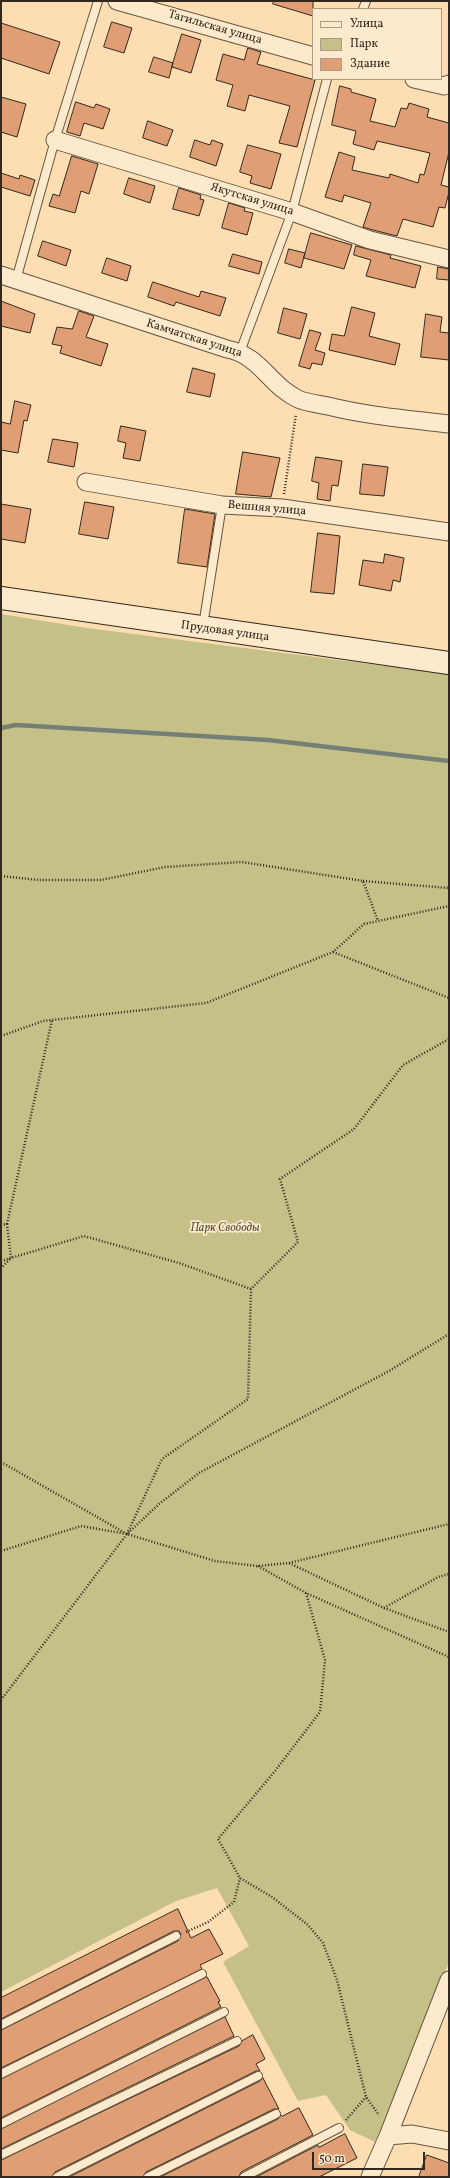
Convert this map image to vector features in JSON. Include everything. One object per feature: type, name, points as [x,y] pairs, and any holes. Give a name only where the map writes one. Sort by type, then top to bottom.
[{"type":"main road","name":"Прудовая улица","points":[[1,598],[202,629],[449,663]]},
{"type":"street","name":"Тагильская улица","points":[[117,1],[312,56]]},
{"type":"street","points":[[418,80],[444,86],[449,84]]},
{"type":"street","name":"Якутская улица","points":[[55,140],[292,212],[370,240],[449,259]]},
{"type":"street","name":"Камчатская улица","points":[[9,277],[219,347],[240,352],[255,361],[281,387],[298,399],[361,414],[449,424]]},
{"type":"street","name":"Вешняя улица","points":[[86,482],[222,505],[282,508],[449,532]]},
{"type":"street","points":[[370,2177],[388,2136],[449,1980]]},
{"type":"street","points":[[388,2136],[412,2134],[449,2141]]},
{"type":"lane","points":[[9,277],[55,140],[98,1]]},
{"type":"lane","points":[[240,352],[292,212],[327,80]]},
{"type":"lane","points":[[202,629],[222,505]]},
{"type":"lane","points":[[1,2025],[176,1936]]},
{"type":"lane","points":[[1,2074],[202,1974]]},
{"type":"lane","points":[[1,2124],[224,2012]]},
{"type":"lane","points":[[1,2155],[237,2041]]},
{"type":"lane","points":[[57,2177],[258,2076]]},
{"type":"lane","points":[[148,2177],[276,2114]]},
{"type":"lane","points":[[244,2177],[339,2128]]},
{"type":"path","points":[[282,508],[298,399]]},
{"type":"path","points":[[1,876],[39,880],[101,880],[165,867],[242,862],[363,882],[449,888]]},
{"type":"path","points":[[363,882],[378,921]]},
{"type":"path","points":[[1,1036],[44,1021],[206,1003],[333,952],[364,924],[449,906]]},
{"type":"path","points":[[333,952],[449,998]]},
{"type":"path","points":[[11,1258],[7,1224],[52,1020]]},
{"type":"path","points":[[127,1534],[162,1459],[248,1399],[251,1289],[298,1242],[280,1179],[354,1129],[402,1065],[449,1039]]},
{"type":"path","points":[[1,1225],[7,1224]]},
{"type":"path","points":[[1,1261],[84,1236],[179,1263],[251,1289]]},
{"type":"path","points":[[1,1268],[11,1258]]},
{"type":"path","points":[[1,1700],[127,1534],[159,1504],[199,1473],[389,1370],[449,1334]]},
{"type":"path","points":[[1,1462],[127,1534]]},
{"type":"path","points":[[1,1551],[81,1526],[127,1534],[215,1562],[257,1566],[289,1563],[449,1524]]},
{"type":"path","points":[[289,1563],[384,1608],[449,1632]]},
{"type":"path","points":[[257,1566],[306,1593],[449,1657]]},
{"type":"path","points":[[384,1608],[438,1577],[449,1574]]},
{"type":"path","points":[[306,1593],[325,1660],[320,1712],[276,1771],[218,1840],[240,1878],[272,1897],[308,1925],[323,1943],[337,1980],[366,2097],[378,2113],[388,2136]]},
{"type":"path","points":[[176,1936],[208,1922],[234,1902],[240,1878]]},
{"type":"path","points":[[339,2128],[366,2097]]},
{"type":"green space","name":"Парк Свободы","points":[[1,614],[87,628],[449,674],[449,1962],[375,2142],[350,2130],[326,2095],[298,2101],[223,1962],[249,1946],[217,1888],[176,1901],[1,1992]]},
{"type":"building","points":[[274,1],[313,1],[312,16],[273,4]]},
{"type":"building","points":[[112,22],[132,28],[124,53],[104,47]]},
{"type":"building","points":[[1,23],[60,42],[49,74],[1,58]]},
{"type":"building","points":[[182,34],[201,40],[191,73],[172,67]]},
{"type":"building","points":[[248,48],[261,52],[257,64],[315,80],[297,147],[279,143],[290,106],[249,95],[245,111],[227,106],[233,85],[216,80],[223,54],[244,60]]},
{"type":"building","points":[[154,57],[173,63],[169,78],[149,72]]},
{"type":"building","points":[[340,86],[351,89],[351,92],[376,99],[370,121],[395,127],[401,108],[407,109],[409,103],[429,109],[427,117],[449,123],[449,152],[441,185],[449,187],[449,192],[445,208],[439,207],[433,227],[403,219],[397,236],[373,230],[363,227],[371,203],[344,195],[342,202],[325,197],[339,152],[355,157],[352,170],[389,178],[390,174],[418,183],[420,174],[424,175],[430,153],[377,141],[374,150],[353,144],[356,131],[332,125]]},
{"type":"building","points":[[1,97],[26,104],[17,137],[1,132]]},
{"type":"building","points":[[76,102],[94,108],[96,104],[110,109],[103,129],[84,123],[80,136],[67,132]]},
{"type":"building","points":[[148,121],[173,130],[167,146],[143,138]]},
{"type":"building","points":[[195,140],[210,145],[212,140],[223,144],[216,166],[190,157]]},
{"type":"building","points":[[248,145],[281,154],[271,189],[250,183],[252,176],[240,172]]},
{"type":"building","points":[[72,156],[98,164],[89,194],[81,191],[75,213],[49,206],[53,194],[59,196]]},
{"type":"building","points":[[1,173],[19,179],[20,175],[35,180],[30,196],[1,187]]},
{"type":"building","points":[[129,178],[155,186],[150,203],[124,194]]},
{"type":"building","points":[[179,188],[201,195],[200,199],[204,200],[199,216],[173,209]]},
{"type":"building","points":[[229,203],[245,208],[244,211],[253,213],[247,235],[222,228]]},
{"type":"building","points":[[311,233],[352,245],[344,269],[304,258]]},
{"type":"building","points":[[43,241],[71,250],[66,266],[38,256]]},
{"type":"building","points":[[356,246],[391,255],[390,258],[421,266],[415,288],[366,276],[371,260],[354,255]]},
{"type":"building","points":[[289,249],[305,253],[301,268],[285,263]]},
{"type":"building","points":[[233,254],[262,262],[259,274],[229,266]]},
{"type":"building","points":[[107,258],[131,266],[127,281],[102,273]]},
{"type":"building","points":[[438,267],[449,269],[449,280],[437,279]]},
{"type":"building","points":[[153,282],[199,297],[201,291],[226,298],[220,316],[176,302],[174,306],[148,297]]},
{"type":"building","points":[[1,301],[35,314],[30,333],[1,326]]},
{"type":"building","points":[[352,307],[375,313],[369,336],[400,344],[395,365],[329,350],[332,334],[344,336]]},
{"type":"building","points":[[284,308],[307,314],[300,339],[278,333]]},
{"type":"building","points":[[79,311],[94,316],[86,337],[108,344],[101,366],[60,353],[62,346],[52,344],[57,327],[72,329]]},
{"type":"building","points":[[426,314],[442,317],[440,332],[449,333],[449,360],[421,357]]},
{"type":"building","points":[[310,330],[321,333],[315,350],[325,353],[322,365],[312,363],[310,369],[299,366]]},
{"type":"building","points":[[193,368],[215,374],[210,397],[187,392]]},
{"type":"building","points":[[15,401],[31,405],[27,421],[24,420],[18,453],[1,450],[1,422],[10,424]]},
{"type":"building","points":[[121,426],[146,431],[140,461],[123,458],[126,443],[118,441]]},
{"type":"building","points":[[53,439],[78,443],[74,467],[48,462]]},
{"type":"building","points":[[243,452],[280,458],[271,497],[236,494]]},
{"type":"building","points":[[316,457],[342,461],[338,486],[332,485],[330,501],[317,499],[319,483],[312,481]]},
{"type":"building","points":[[363,464],[388,467],[384,496],[360,494]]},
{"type":"building","points":[[85,502],[114,507],[108,539],[79,534]]},
{"type":"building","points":[[1,504],[31,509],[25,543],[1,539]]},
{"type":"building","points":[[185,509],[215,514],[207,567],[178,563]]},
{"type":"building","points":[[318,533],[340,536],[334,594],[311,592]]},
{"type":"building","points":[[385,554],[404,558],[400,582],[393,580],[391,591],[359,585],[363,560],[383,563]]},
{"type":"building","points":[[178,1909],[191,1938],[209,1929],[223,1954],[200,1965],[202,1969],[1,2068],[1,2030],[178,1941],[181,1934],[179,1931],[174,1931],[1,2019],[1,1998]]},
{"type":"building","points":[[207,1977],[220,2001],[218,2002],[221,2007],[1,2118],[1,2079]]},
{"type":"building","points":[[225,2017],[234,2036],[1,2149],[1,2129]]},
{"type":"building","points":[[253,2035],[265,2059],[256,2064],[260,2071],[256,2071],[55,2172],[52,2177],[1,2177],[1,2160],[239,2046],[242,2041]]},
{"type":"building","points":[[263,2078],[279,2109],[274,2109],[146,2172],[143,2177],[69,2177],[260,2081]]},
{"type":"building","points":[[299,2108],[313,2135],[241,2172],[239,2177],[160,2177],[278,2119],[281,2115],[282,2116]]},
{"type":"building","points":[[345,2134],[357,2158],[319,2177],[256,2177],[318,2145],[319,2147]]},
{"type":"building","points":[[427,2155],[449,2163],[449,2177],[419,2177]]},
{"type":"waterway","points":[[1,728],[16,725],[268,740],[449,761]]}]
